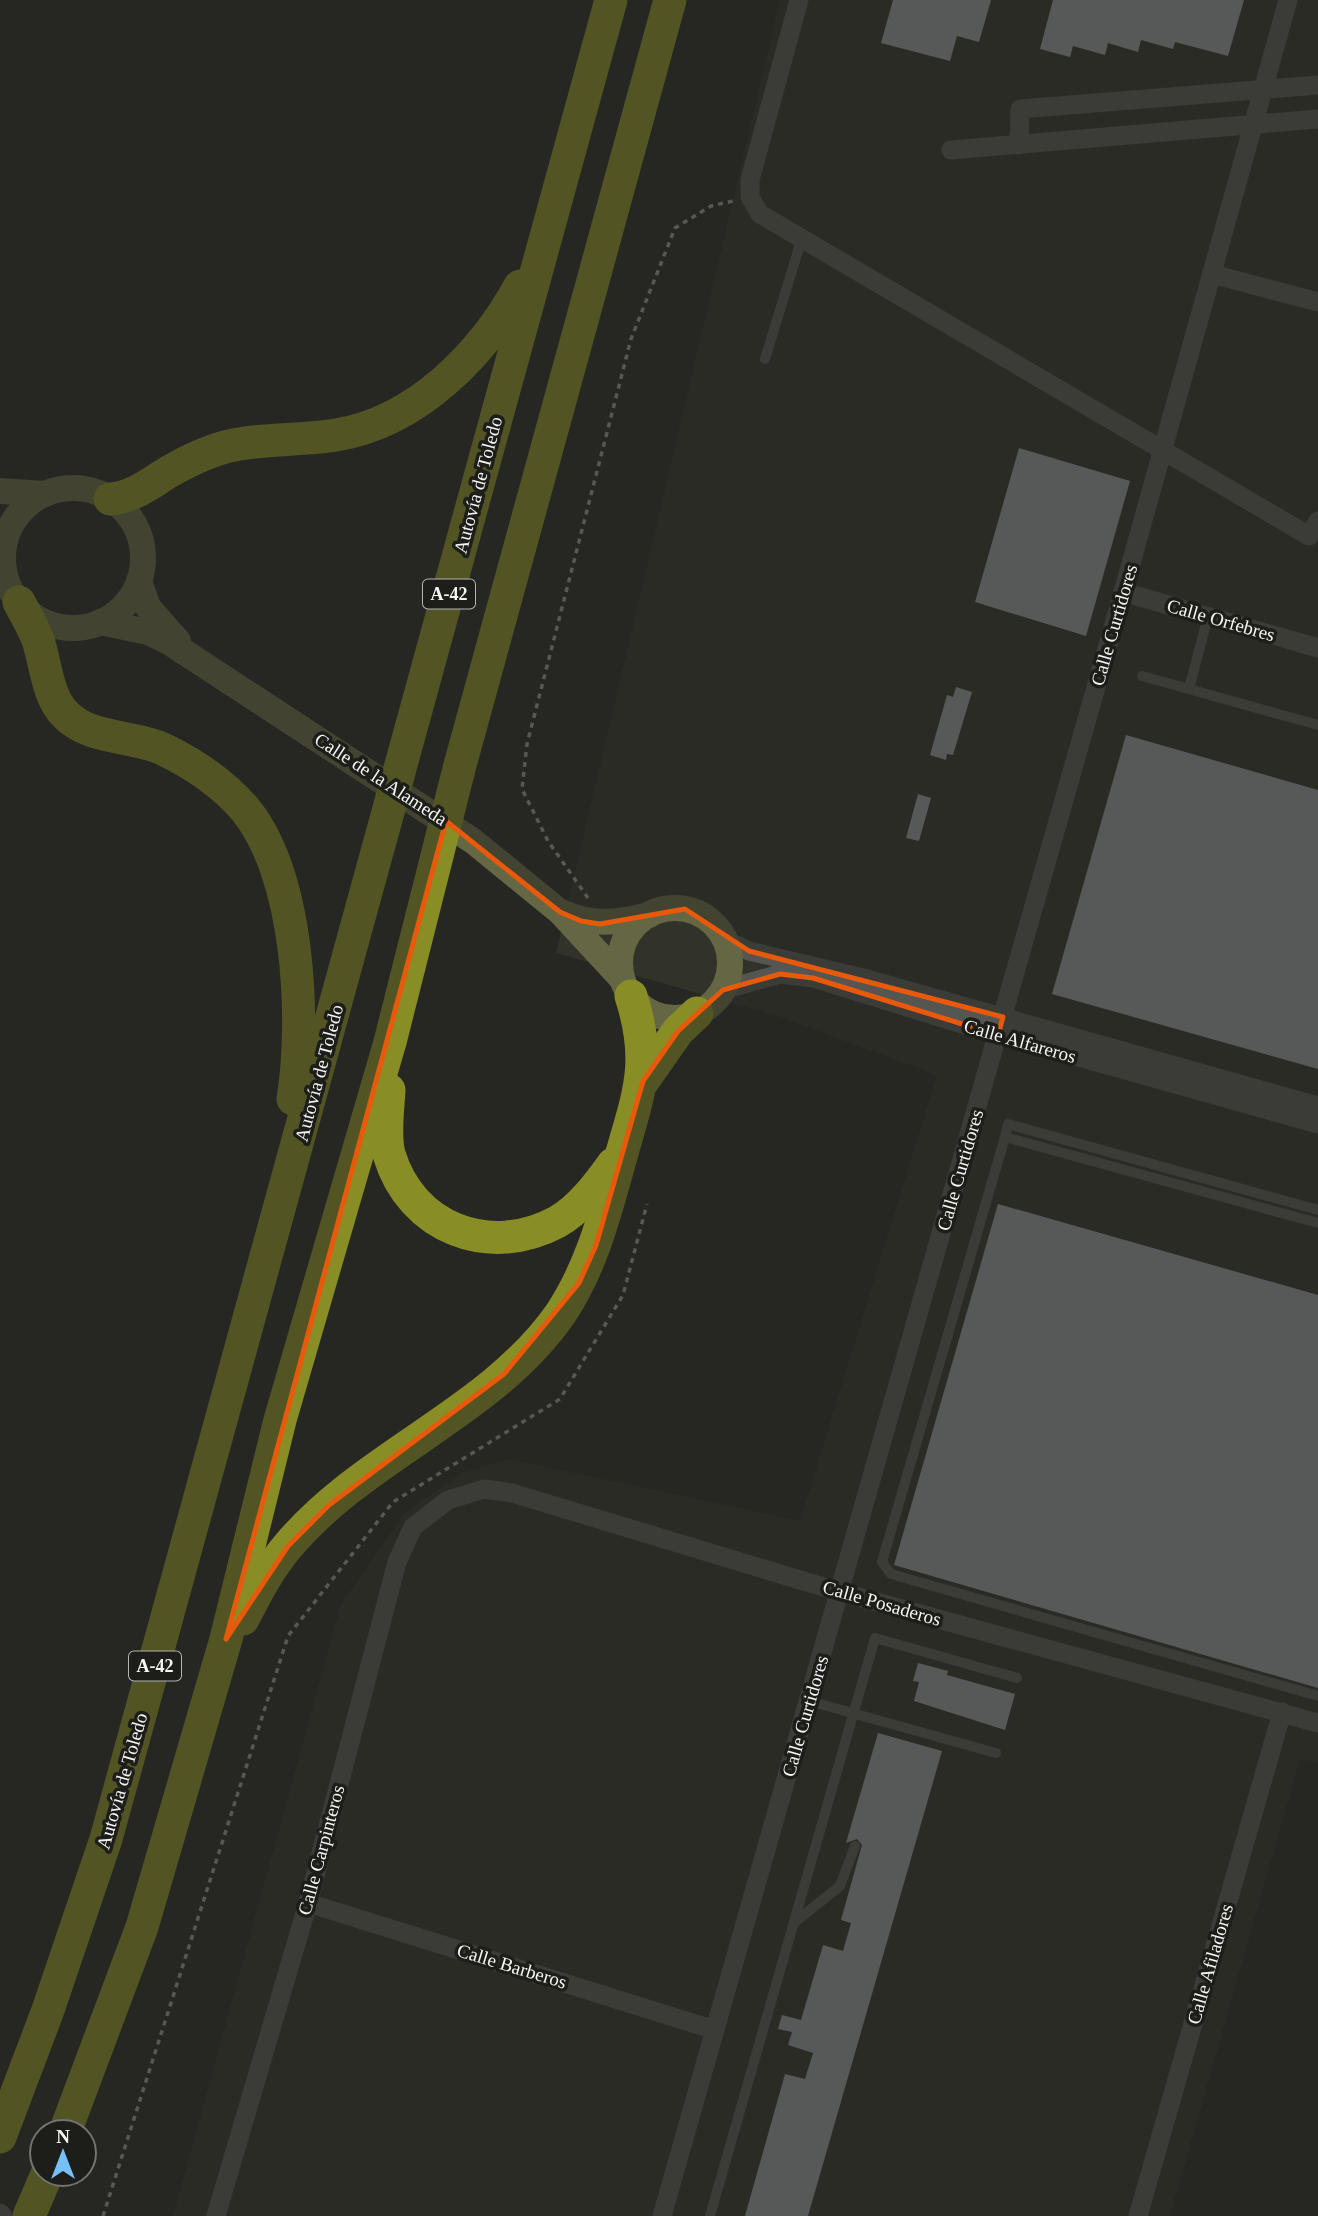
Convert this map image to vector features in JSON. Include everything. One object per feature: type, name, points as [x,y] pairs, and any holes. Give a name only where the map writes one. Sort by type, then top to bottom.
[{"type":"highway","name":"Autovía de Toledo","points":[[0,2137],[48,2010],[106,1839],[288,1187],[611,0]]},
{"type":"highway","name":"A-42","points":[[70,2118],[142,1927],[226,1639],[281,1420],[390,1042],[460,765],[670,0]]},
{"type":"highway","points":[[110,499],[134,494],[181,465],[227,447],[340,434],[401,412],[436,387],[487,340],[544,241]]},
{"type":"highway","points":[[19,602],[38,641],[57,704],[65,714],[79,726],[162,748],[214,778],[246,810],[268,852],[286,902],[299,1001],[299,1061],[282,1166],[288,1187]]},
{"type":"highway","points":[[226,1639],[241,1623],[260,1586],[288,1546],[330,1505],[504,1374],[559,1315],[579,1283],[596,1245],[643,1081],[643,1045],[627,987]]},
{"type":"highway","points":[[643,1081],[678,1031],[697,1013]]},
{"type":"highway","points":[[390,1042],[388,1152],[398,1179],[414,1201],[452,1230],[496,1238],[538,1231],[559,1220],[580,1204],[622,1151]]},
{"type":"highway","points":[[29,2216],[41,2188]]},
{"type":"street","points":[[799,0],[750,180],[750,197],[760,214],[1309,536],[1318,521]]},
{"type":"street","name":"Calle Curtidores","points":[[662,2216],[1001,1026],[1288,0]]},
{"type":"street","points":[[1019,145],[1020,109],[1318,85]]},
{"type":"street","points":[[951,150],[1318,119]]},
{"type":"street","points":[[1212,274],[1318,302]]},
{"type":"street","points":[[0,491],[45,494],[72,488],[98,493],[110,499]]},
{"type":"street","points":[[19,602],[6,578],[2,548],[17,517],[45,494]]},
{"type":"street","name":"Calle de la Alameda","points":[[19,602],[50,624],[75,628],[100,622],[128,601],[139,581],[143,555],[137,529],[121,507],[110,499]]},
{"type":"street","name":"Calle de la Alameda","points":[[139,581],[148,607],[194,657]]},
{"type":"street","name":"Calle Orfebres","points":[[1123,592],[1318,648]]},
{"type":"street","name":"Calle de la Alameda","points":[[100,622],[148,632],[194,657],[435,813],[560,912],[627,987]]},
{"type":"street","points":[[666,909],[685,909],[702,915],[716,925],[725,940],[730,957],[730,974],[723,990],[712,1004],[697,1013],[680,1018],[662,1016],[644,1009],[627,987],[620,960],[624,942],[634,926],[649,915],[666,909]]},
{"type":"street","name":"Calle de la Alameda","points":[[560,912],[581,921],[600,924],[649,915]]},
{"type":"street","name":"Calle Alfareros","points":[[725,940],[749,951],[1318,1124]]},
{"type":"street","name":"Calle Alfareros","points":[[723,990],[780,974],[813,978],[1318,1106]]},
{"type":"street","name":"Calle Posaderos","points":[[448,1500],[484,1489],[512,1493],[840,1592],[1318,1723]]},
{"type":"street","name":"Calle Carpinteros","points":[[216,2216],[308,1903],[397,1562],[413,1527],[448,1500]]},
{"type":"street","name":"Calle Afiladores","points":[[1138,2216],[1282,1712]]},
{"type":"street","name":"Calle Barberos","points":[[308,1903],[715,2029]]},
{"type":"lane","points":[[765,359],[802,238]]},
{"type":"lane","points":[[1189,689],[1208,616]]},
{"type":"lane","points":[[1142,676],[1318,725]]},
{"type":"lane","points":[[1318,1210],[1009,1125],[882,1562],[891,1574],[1318,1696]]},
{"type":"lane","points":[[1005,1137],[1318,1223]]},
{"type":"lane","points":[[710,2216],[875,1638],[1017,1678]]},
{"type":"lane","points":[[809,1701],[996,1754]]},
{"type":"lane","points":[[793,1924],[840,1886],[855,1846]]},
{"type":"path","points":[[591,903],[548,841],[522,789],[527,744],[631,339],[674,228],[711,206],[750,197]]},
{"type":"path","points":[[103,2216],[288,1636],[393,1502],[560,1399],[623,1295],[647,1204]]},
{"type":"highlighted area","points":[[446,821],[560,912],[581,921],[600,924],[685,909],[749,951],[1003,1017],[998,1035],[813,978],[780,974],[723,990],[678,1031],[643,1081],[596,1245],[579,1283],[504,1374],[329,1505],[288,1546],[226,1639]]},
{"type":"shaded area","points":[[780,0],[1318,0],[1318,1763],[1300,1759],[1170,2216],[173,2216],[341,1604],[406,1512],[462,1473],[509,1459],[800,1521],[937,1075],[778,1016],[556,953]]},
{"type":"building","points":[[893,0],[991,0],[979,42],[957,36],[950,61],[881,43]]},
{"type":"building","points":[[1053,0],[1244,0],[1228,56],[1175,42],[1173,49],[1141,40],[1138,52],[1108,43],[1105,55],[1073,46],[1070,57],[1040,49]]},
{"type":"building","points":[[1019,448],[1130,481],[1086,636],[975,602]]},
{"type":"building","points":[[956,687],[972,692],[953,755],[947,754],[946,760],[930,755],[947,695],[953,697]]},
{"type":"building","points":[[1126,735],[1318,790],[1318,1069],[1052,994]]},
{"type":"building","points":[[918,794],[931,798],[919,841],[906,838]]},
{"type":"building","points":[[998,1204],[1318,1295],[1318,1688],[894,1565]]},
{"type":"building","points":[[918,1663],[948,1671],[947,1675],[1015,1694],[1005,1730],[914,1701],[919,1682],[913,1681]]},
{"type":"building","points":[[878,1733],[942,1751],[808,2216],[745,2216],[785,2074],[805,2079],[813,2053],[788,2045],[792,2032],[778,2029],[782,2015],[801,2020],[823,1945],[843,1951],[851,1923],[841,1920],[862,1845],[857,1839],[846,1843]]}]
